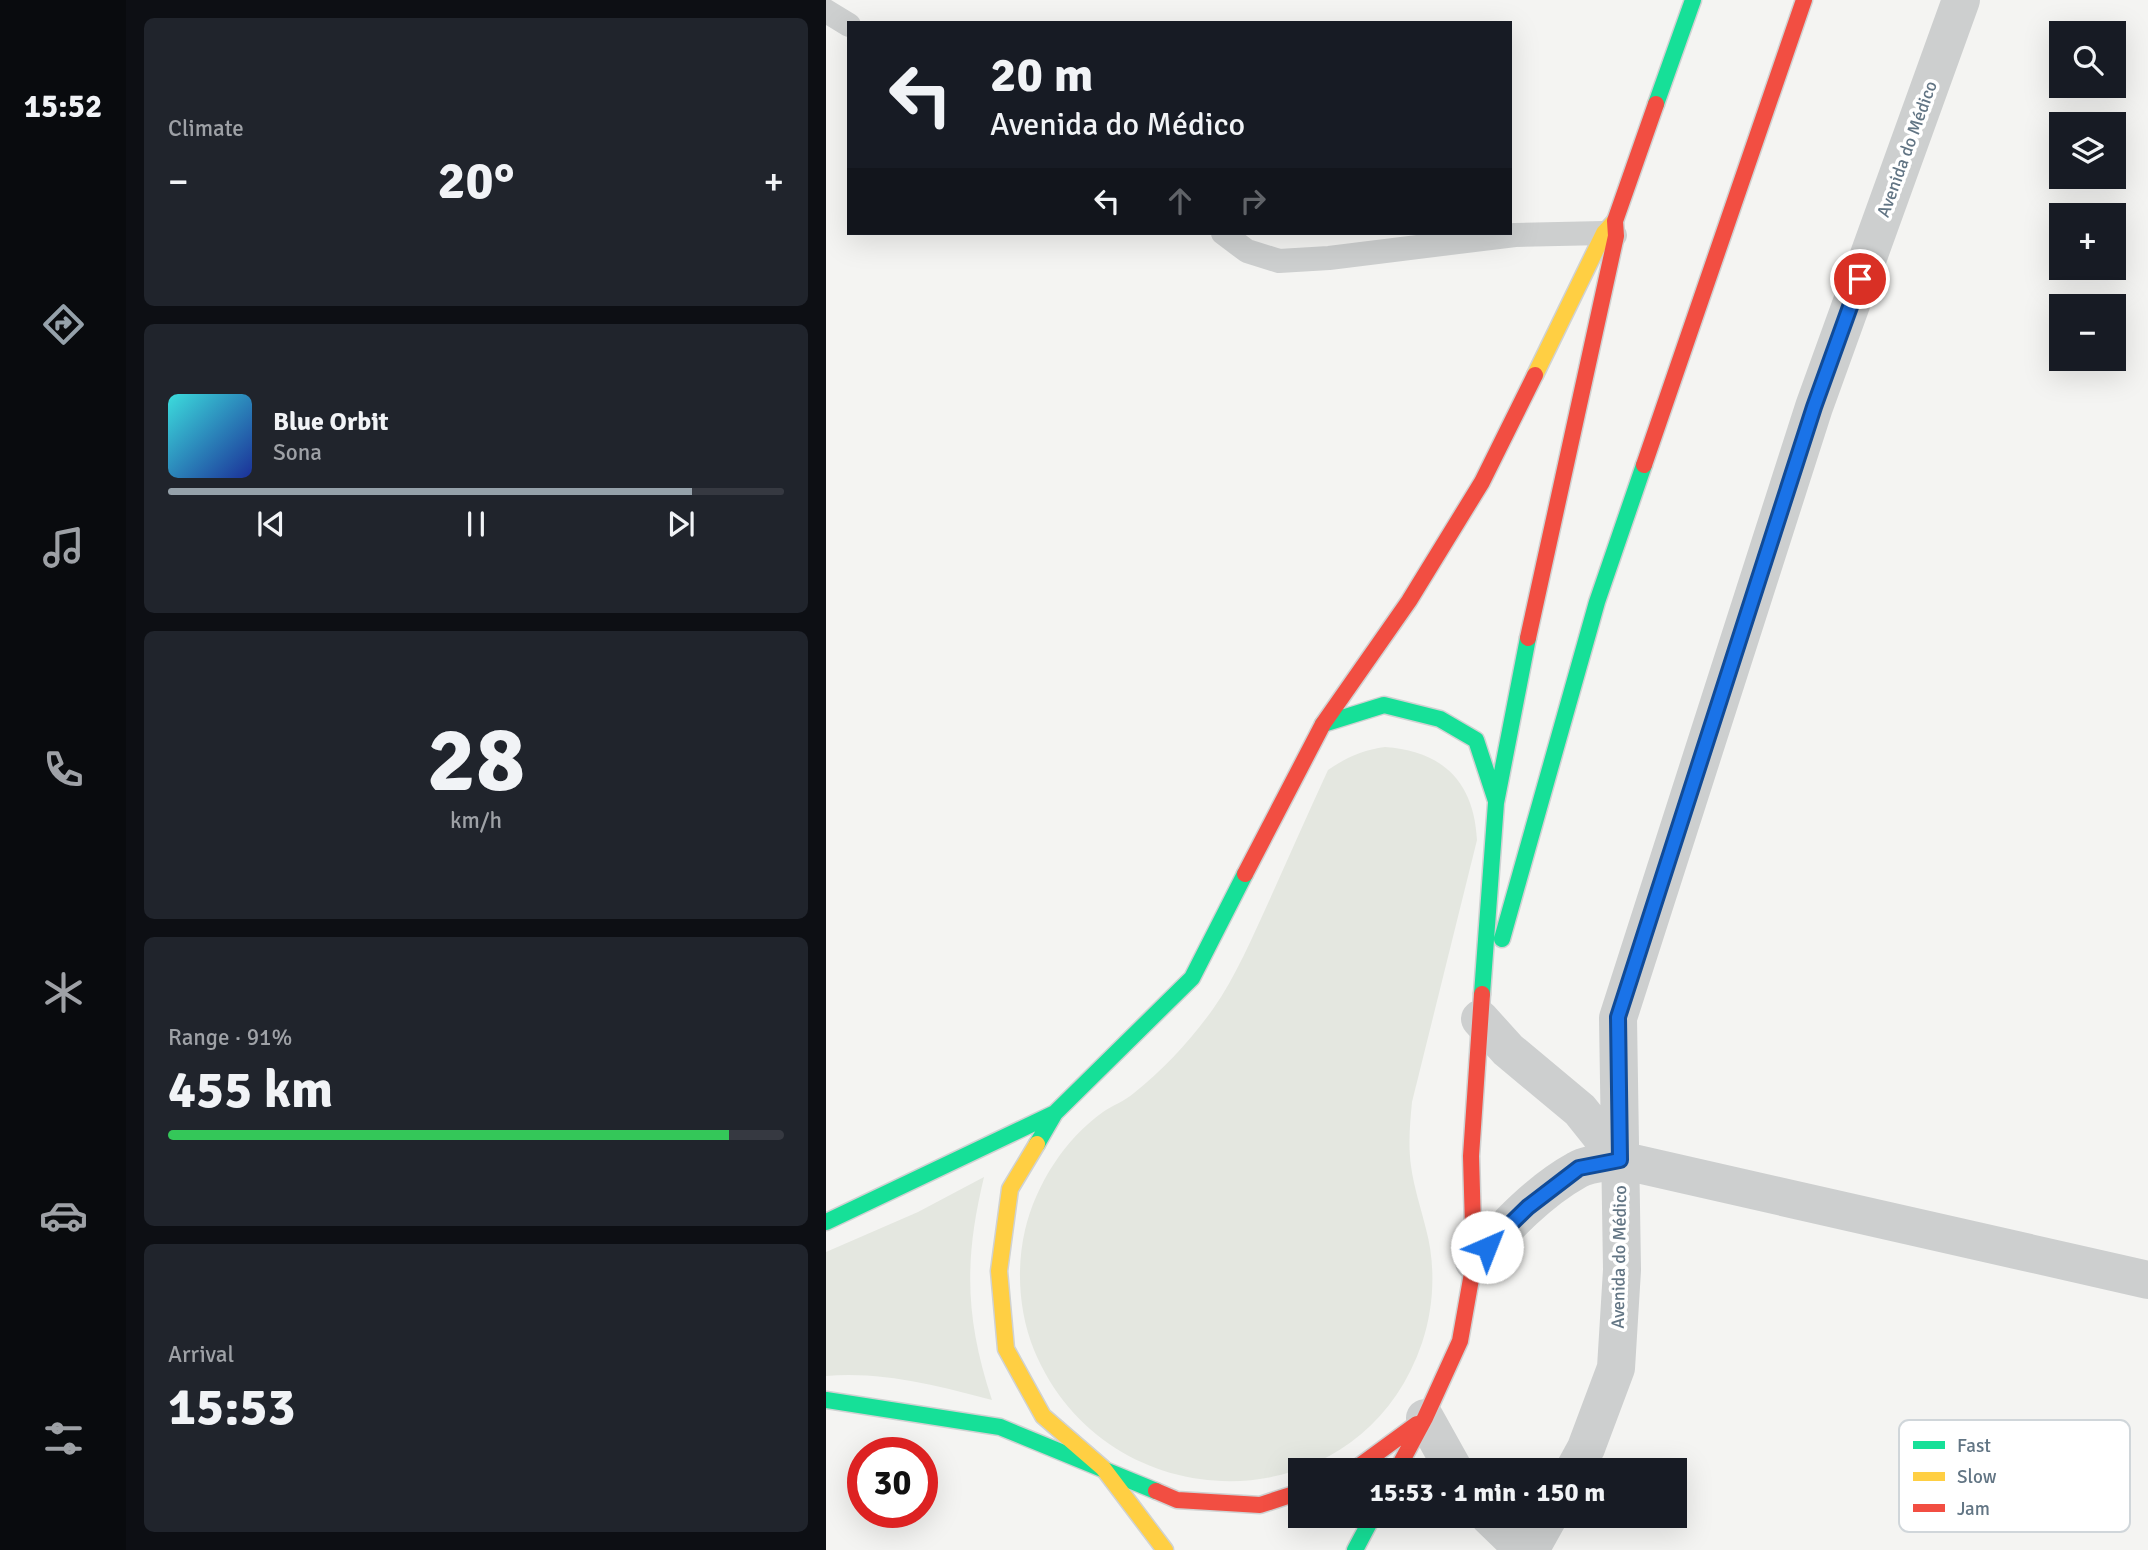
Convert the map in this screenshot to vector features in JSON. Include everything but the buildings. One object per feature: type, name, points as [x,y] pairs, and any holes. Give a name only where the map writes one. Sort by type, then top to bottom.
[{"type":"main road","points":[[1403,1458],[1460,1341],[1474,1262],[1471,1156],[1496,803],[1542,566],[1612,230],[1693,0]]},
{"type":"main road","points":[[1480,1019],[1597,602],[1804,0]]},
{"type":"main road","points":[[1165,1550],[1103,1468],[1043,1416],[1006,1349],[999,1271],[1010,1189],[1055,1113],[1192,978],[1323,724],[1409,601],[1482,482],[1612,230]]},
{"type":"main road","points":[[1323,724],[1384,705],[1440,719],[1476,740],[1496,803]]},
{"type":"main road","points":[[826,1222],[1055,1113]]},
{"type":"main road","points":[[826,1400],[1000,1427],[1177,1500],[1259,1505],[1288,1496]]},
{"type":"main road","points":[[1370,1458],[1425,1418]]},
{"type":"main road","points":[[1354,1550],[1366,1528]]},
{"type":"street","name":"Avenida do Médico","points":[[1581,1458],[1616,1368],[1622,1270],[1618,1017],[1814,407],[1962,0]]},
{"type":"street","points":[[1480,1019],[1508,1050],[1580,1110],[1620,1160]]},
{"type":"street","points":[[1474,1262],[1500,1232],[1553,1186],[1579,1168],[1620,1160],[2148,1280]]},
{"type":"street","points":[[1425,1418],[1447,1458]]},
{"type":"street","points":[[1501,1528],[1524,1550]]},
{"type":"street","points":[[1530,1550],[1542,1528]]},
{"type":"lane","points":[[826,11],[847,24]]},
{"type":"lane","points":[[1226,235],[1247,251],[1279,261],[1329,258],[1516,235],[1612,230]]},
{"type":"shaded area","points":[[1385,747],[1405,750],[1423,755],[1452,773],[1470,802],[1477,840],[1412,1102],[1409,1142],[1411,1166],[1429,1243],[1432,1272],[1426,1329],[1422,1343],[1391,1403],[1345,1446],[1320,1458],[1288,1458],[1288,1472],[1232,1481],[1172,1473],[1117,1449],[1069,1408],[1034,1350],[1025,1321],[1020,1260],[1025,1230],[1044,1180],[1076,1135],[1155,1075],[1186,1043],[1213,1009],[1243,956],[1328,770],[1369,750]]},
{"type":"shaded area","points":[[984,1177],[973,1235],[970,1289],[977,1342],[992,1400],[889,1378],[826,1376],[826,1252],[918,1212]]},
{"type":"traffic: fast","points":[[1656,104],[1693,0]]},
{"type":"traffic: fast","points":[[1502,939],[1597,602],[1644,465]]},
{"type":"traffic: fast","points":[[1482,994],[1496,803],[1528,638]]},
{"type":"traffic: fast","points":[[1323,724],[1384,705],[1440,719],[1476,740],[1496,801]]},
{"type":"traffic: fast","points":[[1037,1144],[1055,1113],[1192,978],[1245,874]]},
{"type":"traffic: fast","points":[[826,1222],[1055,1113]]},
{"type":"traffic: fast","points":[[826,1400],[1000,1427],[1156,1491]]},
{"type":"traffic: fast","points":[[1355,1550],[1367,1528]]},
{"type":"traffic: slow","points":[[1535,375],[1604,233],[1615,221]]},
{"type":"traffic: slow","points":[[1037,1144],[1010,1189],[999,1271],[1006,1349],[1043,1416],[1103,1468],[1165,1550]]},
{"type":"traffic: jam","points":[[1644,465],[1804,0]]},
{"type":"traffic: jam","points":[[1528,638],[1616,236],[1615,221],[1656,104]]},
{"type":"traffic: jam","points":[[1245,874],[1323,724],[1409,601],[1482,482],[1535,375]]},
{"type":"traffic: jam","points":[[1403,1458],[1460,1341],[1474,1262],[1471,1156],[1482,994]]},
{"type":"traffic: jam","points":[[1370,1458],[1417,1424]]},
{"type":"traffic: jam","points":[[1156,1491],[1177,1500],[1260,1505],[1288,1496]]},
{"type":"route","points":[[1487,1247],[1528,1207],[1579,1168],[1620,1160],[1618,1017],[1814,407],[1860,279]]}]
